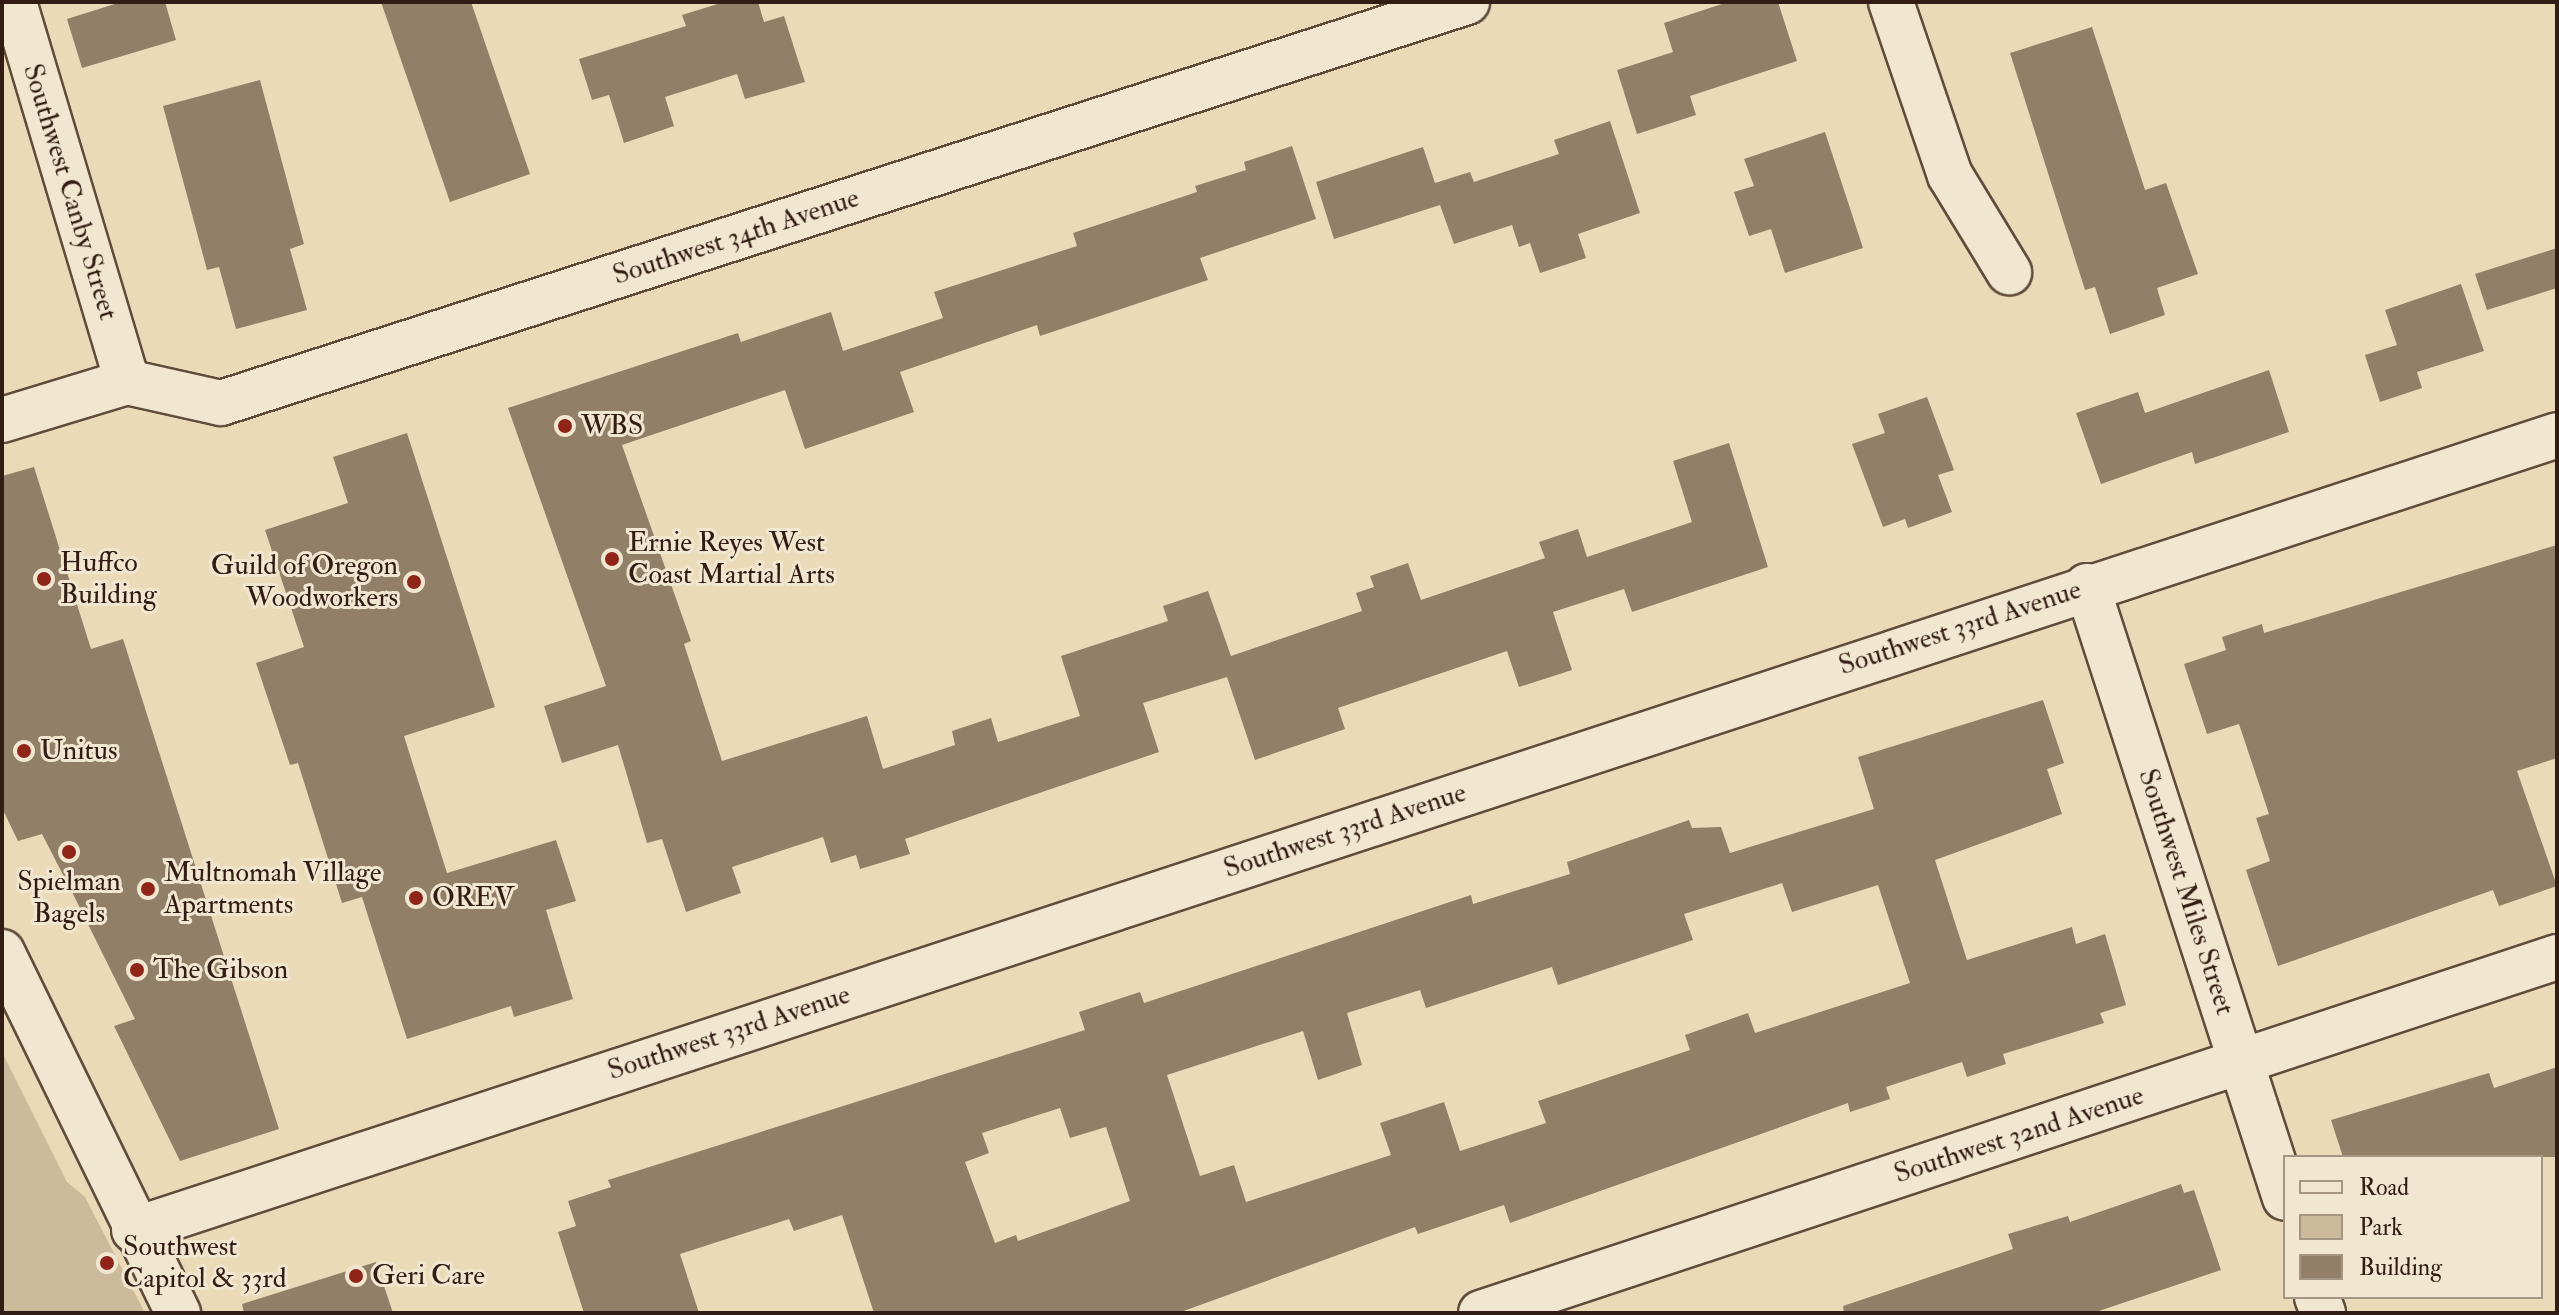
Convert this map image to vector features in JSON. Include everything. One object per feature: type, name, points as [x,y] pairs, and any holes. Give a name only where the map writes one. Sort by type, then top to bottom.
[{"type":"street","name":"Southwest Canby Street","points":[[14,2],[127,382]]},
{"type":"street","name":"Southwest 34th Avenue","points":[[2,420],[127,382],[221,403],[1467,2]]},
{"type":"street","points":[[1891,2],[1950,175],[2009,272]]},
{"type":"street","name":"Southwest 33rd Avenue","points":[[134,1230],[2087,586],[2557,435]]},
{"type":"street","name":"Southwest Miles Street","points":[[2087,586],[2283,1192]]},
{"type":"street","points":[[2,952],[134,1230],[178,1313]]},
{"type":"street","name":"Southwest 32nd Avenue","points":[[1481,1313],[2557,957]]},
{"type":"green space","points":[[2,1052],[67,1182],[85,1197],[145,1313],[2,1313]]},
{"type":"building","points":[[121,2],[165,2],[176,40],[82,68],[67,19]]},
{"type":"building","points":[[381,2],[471,2],[530,174],[450,202]]},
{"type":"building","points":[[724,2],[758,2],[764,22],[784,16],[805,82],[745,99],[737,74],[665,97],[674,126],[624,143],[609,95],[592,100],[579,59],[686,26],[682,15]]},
{"type":"building","points":[[1728,2],[1778,2],[1797,61],[1690,96],[1696,115],[1637,134],[1617,70],[1673,52],[1664,23]]},
{"type":"building","points":[[2092,27],[2145,190],[2166,183],[2198,274],[2157,288],[2165,315],[2110,334],[2095,287],[2085,290],[2010,53]]},
{"type":"building","points":[[260,80],[304,244],[290,249],[307,310],[236,329],[219,267],[207,270],[163,106]]},
{"type":"building","points":[[1610,121],[1640,213],[1578,234],[1586,258],[1540,273],[1530,243],[1519,247],[1512,225],[1454,244],[1440,205],[1334,239],[1316,182],[1423,147],[1435,183],[1470,172],[1474,182],[1559,154],[1554,140]]},
{"type":"building","points":[[1825,132],[1863,248],[1785,273],[1771,229],[1749,236],[1734,192],[1754,186],[1744,159]]},
{"type":"building","points":[[1292,146],[1316,219],[1200,258],[1208,280],[1040,336],[1037,325],[900,372],[914,412],[805,449],[785,390],[622,445],[691,641],[684,644],[722,761],[867,716],[883,769],[955,745],[952,731],[991,718],[998,742],[1080,716],[1061,656],[1168,621],[1163,606],[1208,591],[1231,656],[1362,611],[1356,593],[1374,587],[1370,576],[1408,563],[1421,600],[1545,558],[1539,542],[1578,529],[1587,557],[1692,522],[1673,461],[1729,443],[1768,567],[1632,612],[1624,589],[1553,612],[1572,670],[1519,687],[1507,651],[1338,708],[1345,729],[1255,760],[1227,677],[1143,703],[1159,752],[905,839],[910,854],[860,869],[856,855],[831,863],[823,837],[732,867],[741,893],[686,912],[662,839],[647,843],[618,745],[562,763],[544,706],[606,686],[508,408],[738,333],[741,342],[831,312],[843,351],[943,318],[934,292],[1077,246],[1073,233],[1197,192],[1195,186],[1246,170],[1244,162]]},
{"type":"building","points":[[2557,248],[2557,288],[2487,310],[2475,274]]},
{"type":"building","points":[[2461,284],[2484,351],[2417,372],[2422,388],[2380,402],[2365,355],[2397,345],[2385,310]]},
{"type":"building","points":[[2269,370],[2289,432],[2195,464],[2192,452],[2101,484],[2076,413],[2138,392],[2145,413]]},
{"type":"building","points":[[1927,397],[1954,470],[1938,475],[1952,512],[1908,528],[1905,519],[1883,527],[1852,444],[1885,433],[1878,414]]},
{"type":"building","points":[[407,433],[495,707],[404,736],[447,873],[556,840],[576,901],[546,910],[573,999],[514,1017],[511,1006],[407,1039],[362,897],[342,903],[298,763],[290,765],[256,663],[304,647],[265,530],[348,503],[333,457]]},
{"type":"building","points":[[34,467],[91,649],[123,639],[279,1129],[180,1161],[114,1026],[135,1019],[74,896],[42,834],[18,841],[2,808],[2,476]]},
{"type":"building","points":[[2557,545],[2557,758],[2517,771],[2557,886],[2499,906],[2493,890],[2278,966],[2246,870],[2270,861],[2256,818],[2269,814],[2239,724],[2207,734],[2184,664],[2226,650],[2222,637],[2262,624],[2264,633]]},
{"type":"building","points":[[2043,700],[2064,763],[2047,769],[2062,814],[1935,860],[1967,960],[2072,927],[2076,944],[2105,934],[2126,1005],[2100,1013],[2104,1023],[2003,1054],[2006,1064],[1967,1077],[1962,1062],[1886,1087],[1890,1099],[1850,1112],[1848,1103],[1510,1223],[1504,1205],[1418,1234],[1415,1227],[1178,1313],[874,1313],[842,1215],[794,1231],[789,1219],[680,1254],[699,1313],[584,1313],[558,1232],[576,1226],[568,1201],[611,1187],[608,1180],[1085,1030],[1079,1012],[1140,992],[1144,1003],[1471,895],[1473,904],[1570,874],[1567,862],[1689,820],[1692,828],[1721,827],[1730,853],[1874,809],[1858,757]],"holes":[[[1782,883],[1792,912],[1878,885],[1910,983],[1755,1033],[1748,1013],[1685,1035],[1690,1050],[1538,1101],[1546,1123],[1460,1151],[1444,1102],[1380,1123],[1391,1155],[1246,1202],[1234,1165],[1200,1176],[1167,1075],[1303,1031],[1318,1080],[1362,1065],[1347,1013],[1420,990],[1426,1008],[1552,967],[1558,985],[1693,940],[1684,914]],[[1060,1108],[1070,1138],[1106,1127],[1130,1201],[1018,1241],[1016,1235],[995,1243],[965,1162],[989,1153],[982,1133]]]},
{"type":"building","points":[[2557,1067],[2557,1157],[2342,1155],[2331,1120],[2489,1073],[2494,1088]]},
{"type":"building","points":[[2181,1184],[2184,1193],[2194,1190],[2221,1270],[2093,1313],[1844,1313],[1843,1306],[2013,1249],[2008,1234],[2068,1216],[2070,1222]]},
{"type":"building","name":"Geri Care","points":[[376,1262],[393,1313],[244,1313],[242,1304]]},
{"type":"place","name":"WBS","points":[[565,426]]},
{"type":"place","name":"Ernie Reyes West Coast Martial Arts","points":[[612,559]]},
{"type":"place","name":"Huffco Building","points":[[44,579]]},
{"type":"place","name":"Guild of Oregon Woodworkers","points":[[414,582]]},
{"type":"place","name":"Unitus","points":[[24,751]]},
{"type":"place","name":"Spielman Bagels","points":[[69,852]]},
{"type":"place","name":"Multnomah Village Apartments","points":[[148,889]]},
{"type":"place","name":"OREV","points":[[416,898]]},
{"type":"place","name":"The Gibson","points":[[137,970]]},
{"type":"place","name":"Southwest Capitol & 33rd","points":[[107,1263]]},
{"type":"place","name":"Geri Care","points":[[356,1276]]}]
